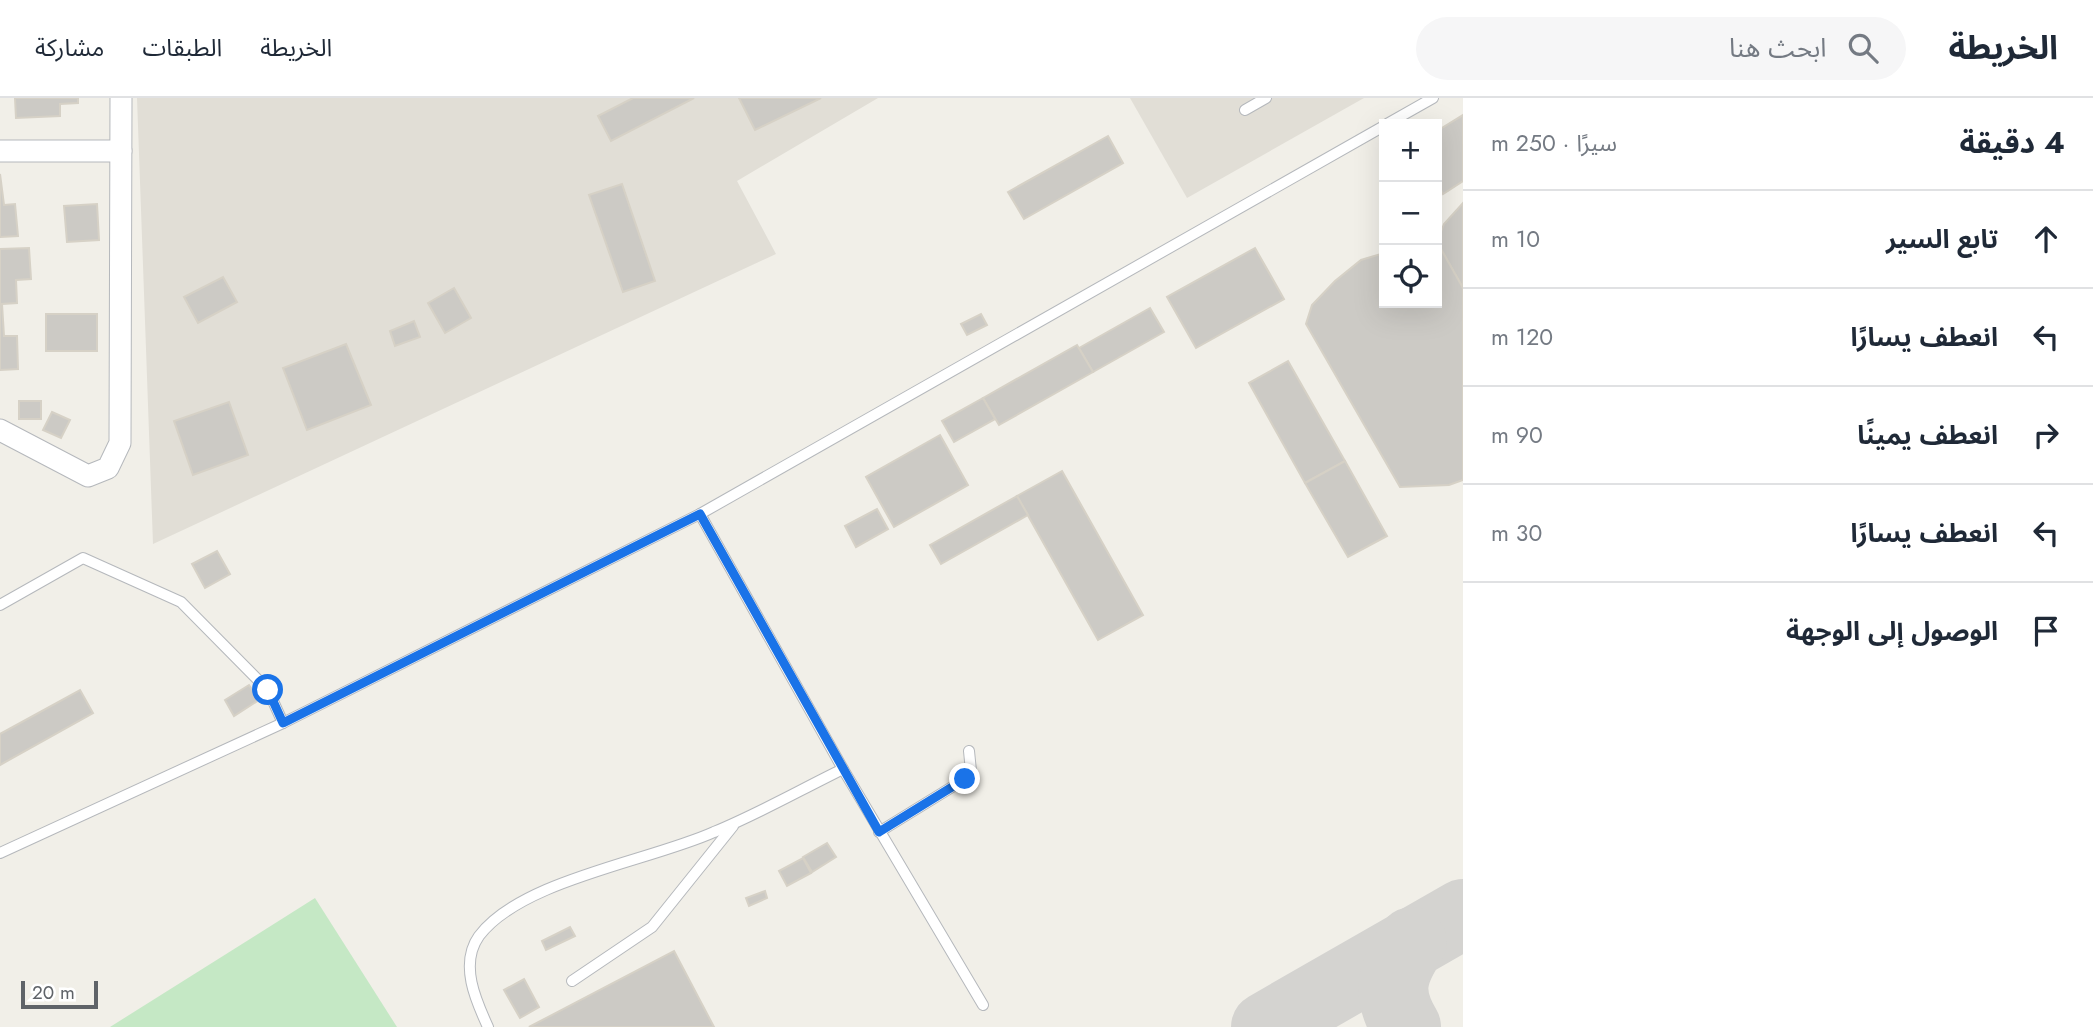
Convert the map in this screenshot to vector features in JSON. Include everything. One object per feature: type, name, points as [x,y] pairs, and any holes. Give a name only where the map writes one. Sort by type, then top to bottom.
[{"type":"street","points":[[0,430],[88,476],[108,468],[120,443],[121,98]]},
{"type":"street","points":[[0,151],[121,151]]},
{"type":"lane","points":[[1245,110],[1266,98]]},
{"type":"lane","points":[[1396,119],[1433,98]]},
{"type":"lane","points":[[0,853],[283,723],[700,514],[1379,129]]},
{"type":"lane","points":[[700,514],[879,832],[983,1005]]},
{"type":"lane","points":[[0,605],[83,558],[181,602],[268,690],[283,723]]},
{"type":"lane","points":[[879,832],[965,779],[971,771],[969,751]]},
{"type":"lane","points":[[488,1027],[471,990],[471,964],[477,939],[495,919],[531,898],[590,874],[653,856],[737,821],[843,769]]},
{"type":"lane","points":[[572,981],[652,927],[737,821]]},
{"type":"shaded area","points":[[137,98],[878,98],[737,181],[776,254],[153,544]]},
{"type":"shaded area","points":[[1130,98],[1364,98],[1187,198]]},
{"type":"green space","points":[[315,898],[397,1027],[110,1027]]},
{"type":"building","points":[[15,98],[78,98],[78,103],[60,104],[60,116],[16,118]]},
{"type":"building","points":[[633,98],[694,98],[611,141],[598,116]]},
{"type":"building","points":[[739,98],[821,98],[755,130]]},
{"type":"building","points":[[1463,115],[1463,181],[1443,194],[1442,192],[1442,128]]},
{"type":"building","points":[[1108,136],[1123,163],[1024,219],[1008,192]]},
{"type":"building","points":[[0,174],[4,205],[15,204],[18,236],[0,237]]},
{"type":"building","points":[[622,184],[655,281],[623,292],[589,195]]},
{"type":"building","points":[[1463,203],[1463,288],[1442,251],[1444,224]]},
{"type":"building","points":[[97,204],[99,240],[67,242],[64,206]]},
{"type":"building","points":[[29,248],[31,279],[16,280],[17,303],[2,304],[4,336],[17,336],[18,369],[0,370],[0,249]]},
{"type":"building","points":[[1255,248],[1284,299],[1196,348],[1167,297]]},
{"type":"building","points":[[1442,251],[1463,288],[1463,480],[1449,485],[1400,487],[1306,324],[1312,305],[1335,281],[1361,260],[1379,255],[1379,308],[1442,308]]},
{"type":"building","points":[[223,277],[237,302],[198,323],[184,297]]},
{"type":"building","points":[[454,288],[471,318],[445,333],[428,303]]},
{"type":"building","points":[[1150,308],[1164,332],[1093,372],[1079,348]]},
{"type":"building","points":[[46,314],[97,314],[97,351],[46,351]]},
{"type":"building","points":[[981,314],[987,325],[967,335],[961,324]]},
{"type":"building","points":[[414,321],[420,337],[395,346],[390,331]]},
{"type":"building","points":[[346,344],[371,405],[307,430],[283,368]]},
{"type":"building","points":[[1077,345],[1093,372],[999,425],[983,398]]},
{"type":"building","points":[[1288,361],[1345,461],[1305,483],[1249,383]]},
{"type":"building","points":[[983,398],[995,419],[954,442],[942,421]]},
{"type":"building","points":[[19,401],[41,401],[41,419],[19,419]]},
{"type":"building","points":[[229,402],[248,455],[193,475],[174,421]]},
{"type":"building","points":[[52,412],[70,420],[61,438],[43,430]]},
{"type":"building","points":[[940,435],[968,485],[894,527],[866,477]]},
{"type":"building","points":[[1345,461],[1387,536],[1348,557],[1305,483]]},
{"type":"building","points":[[1062,471],[1143,615],[1098,640],[1017,496]]},
{"type":"building","points":[[1017,496],[1028,515],[941,564],[930,545]]},
{"type":"building","points":[[877,509],[888,529],[856,547],[845,526]]},
{"type":"building","points":[[217,551],[230,574],[205,588],[192,564]]},
{"type":"building","points":[[249,685],[259,700],[234,716],[225,700]]},
{"type":"building","points":[[80,690],[93,713],[0,765],[0,734]]},
{"type":"building","points":[[827,843],[836,857],[812,872],[803,857]]},
{"type":"building","points":[[803,858],[811,873],[787,886],[779,871]]},
{"type":"building","points":[[765,891],[767,898],[749,906],[746,898]]},
{"type":"building","points":[[570,927],[575,936],[546,950],[542,941]]},
{"type":"building","points":[[674,951],[714,1027],[529,1027]]},
{"type":"building","points":[[524,979],[539,1007],[520,1018],[504,990]]},
{"type":"taxiway","points":[[1266,1027],[1463,914]]},
{"type":"taxiway","points":[[1406,1027],[1396,1004],[1394,984],[1399,964],[1412,942]]},
{"type":"route","points":[[268,690],[283,723],[700,514],[879,832],[965,779]]}]
